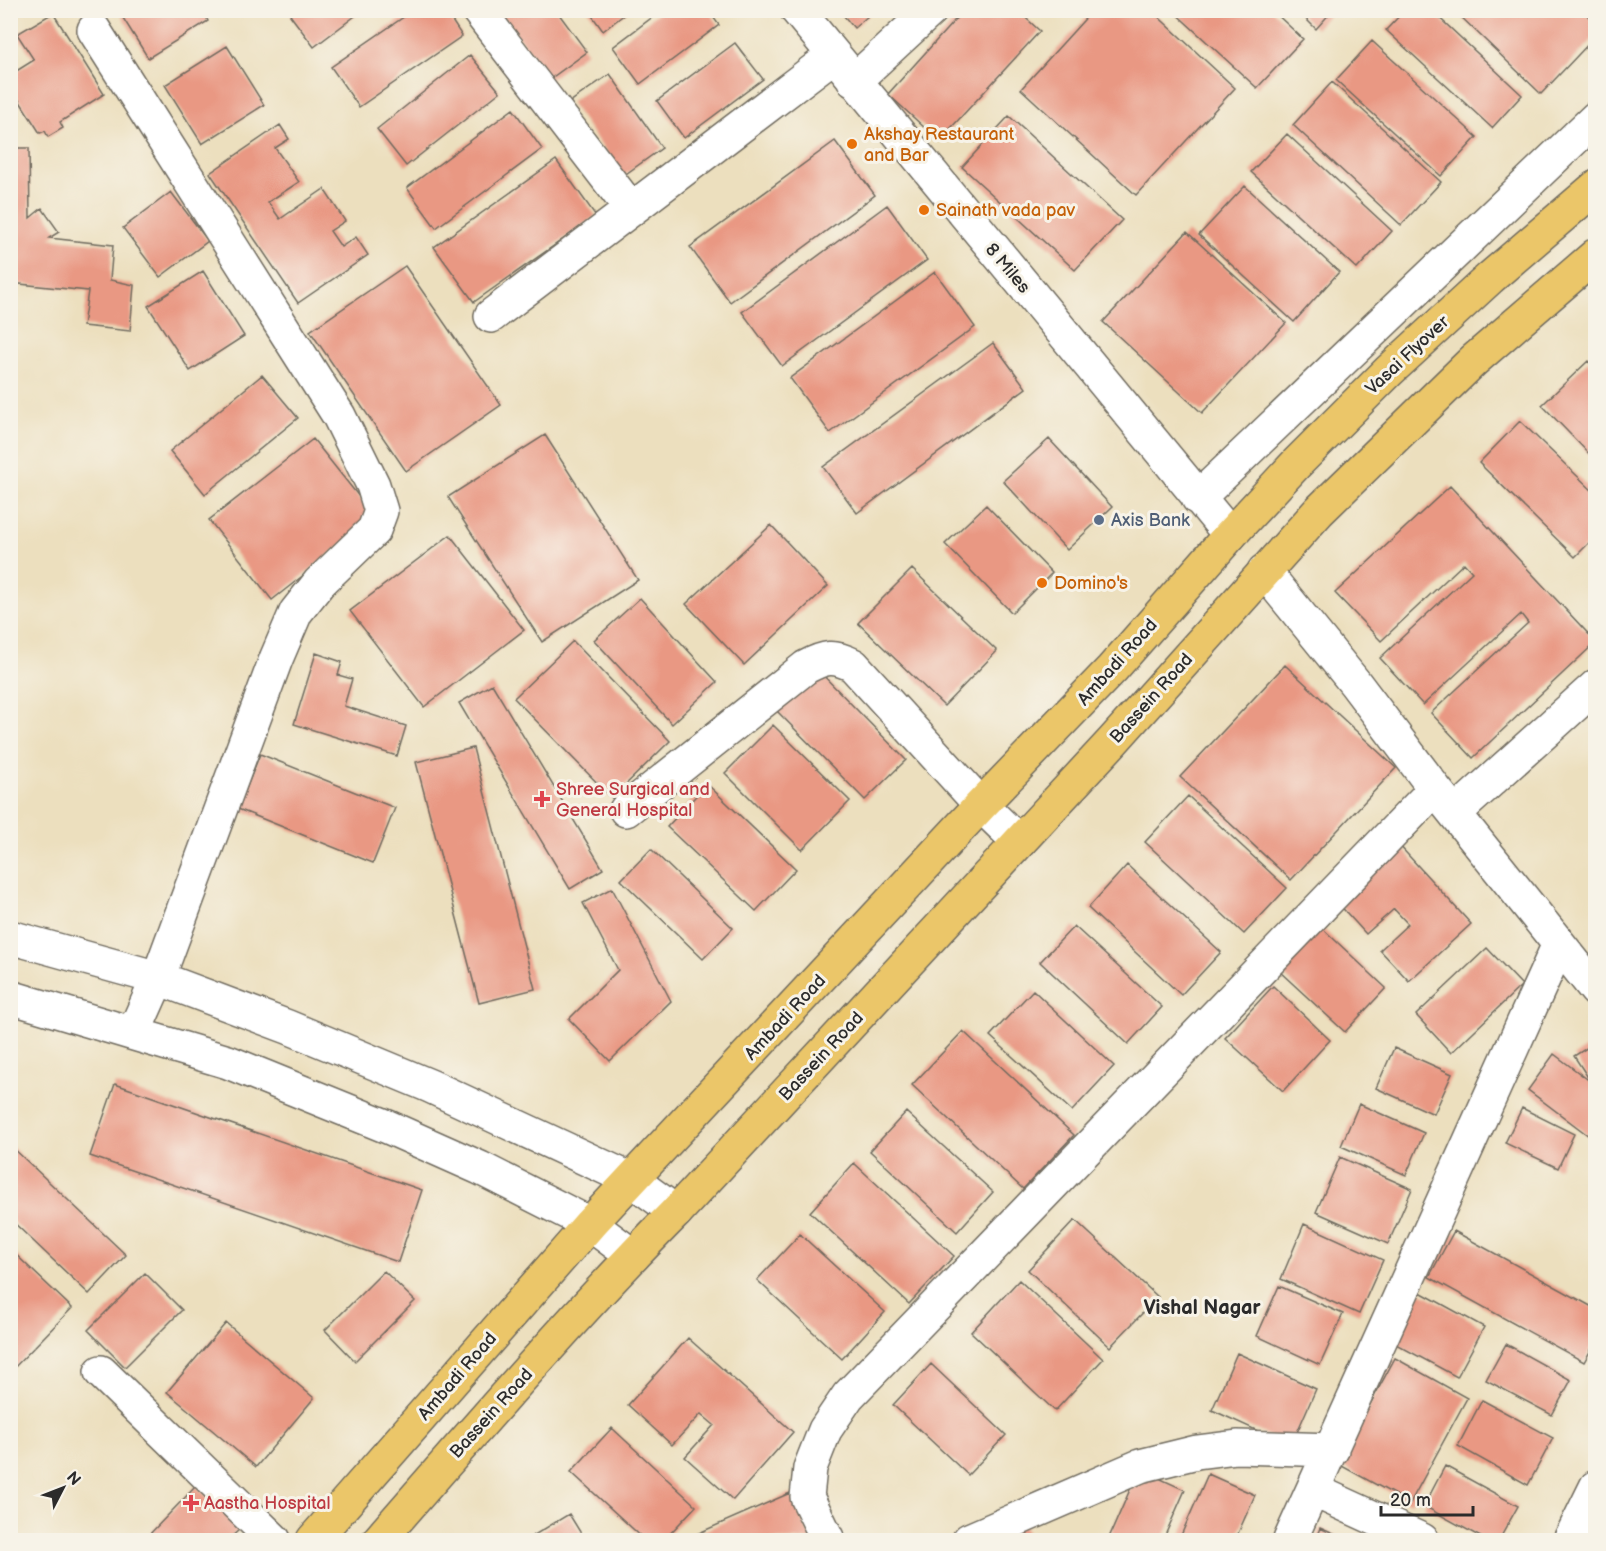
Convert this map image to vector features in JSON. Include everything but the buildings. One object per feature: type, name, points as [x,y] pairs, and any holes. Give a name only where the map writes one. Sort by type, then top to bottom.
[{"type":"main road","name":"Vasai Flyover","points":[[1230,535],[1389,370],[1490,278],[1596,188]]},
{"type":"main road","points":[[1230,535],[1264,572],[1333,498],[1473,361],[1596,255]]},
{"type":"main road","name":"Ambadi Road","points":[[313,1540],[590,1224],[981,805],[1112,669],[1230,535]]},
{"type":"main road","name":"Bassein Road","points":[[379,1540],[633,1256],[1113,741],[1264,572]]},
{"type":"street","points":[[478,10],[631,209]]},
{"type":"street","name":"8 Miles","points":[[797,10],[1198,498]]},
{"type":"street","points":[[854,81],[932,10]]},
{"type":"street","points":[[94,30],[339,416],[373,485],[381,510],[374,530],[319,583],[296,612],[276,658],[158,978],[134,1032]]},
{"type":"street","points":[[491,316],[833,56]]},
{"type":"street","points":[[1230,535],[1198,498],[1596,118]]},
{"type":"street","points":[[1264,572],[1355,683],[1445,801],[1596,990]]},
{"type":"street","points":[[626,810],[806,667],[820,660],[839,658],[853,665],[981,805],[1019,842]]},
{"type":"street","points":[[828,1540],[807,1497],[810,1468],[825,1430],[848,1396],[1445,801],[1596,686]]},
{"type":"street","points":[[10,938],[158,978],[288,1027],[430,1086],[632,1180],[676,1212]]},
{"type":"street","points":[[1290,1540],[1559,944]]},
{"type":"street","points":[[10,997],[134,1032],[228,1062],[388,1127],[480,1168],[590,1224],[633,1256]]},
{"type":"street","points":[[101,1372],[274,1540]]},
{"type":"street","points":[[969,1540],[1140,1466],[1197,1452],[1237,1447],[1332,1450]]},
{"type":"street","points":[[1570,1540],[1596,1487]]},
{"type":"street","points":[[1313,1490],[1422,1540]]},
{"type":"place","name":"Akshay Restaurant and Bar","points":[[852,144]]},
{"type":"place","name":"Sainath vada pav","points":[[924,210]]},
{"type":"place","name":"Axis Bank","points":[[1099,520]]},
{"type":"place","name":"Domino's","points":[[1042,583]]},
{"type":"place","name":"Shree Surgical and General Hospital","points":[[542,799]]},
{"type":"place","name":"Aastha Hospital","points":[[191,1503]]},
{"type":"district","name":"Vishal Nagar","points":[[1202,1307]]}]
